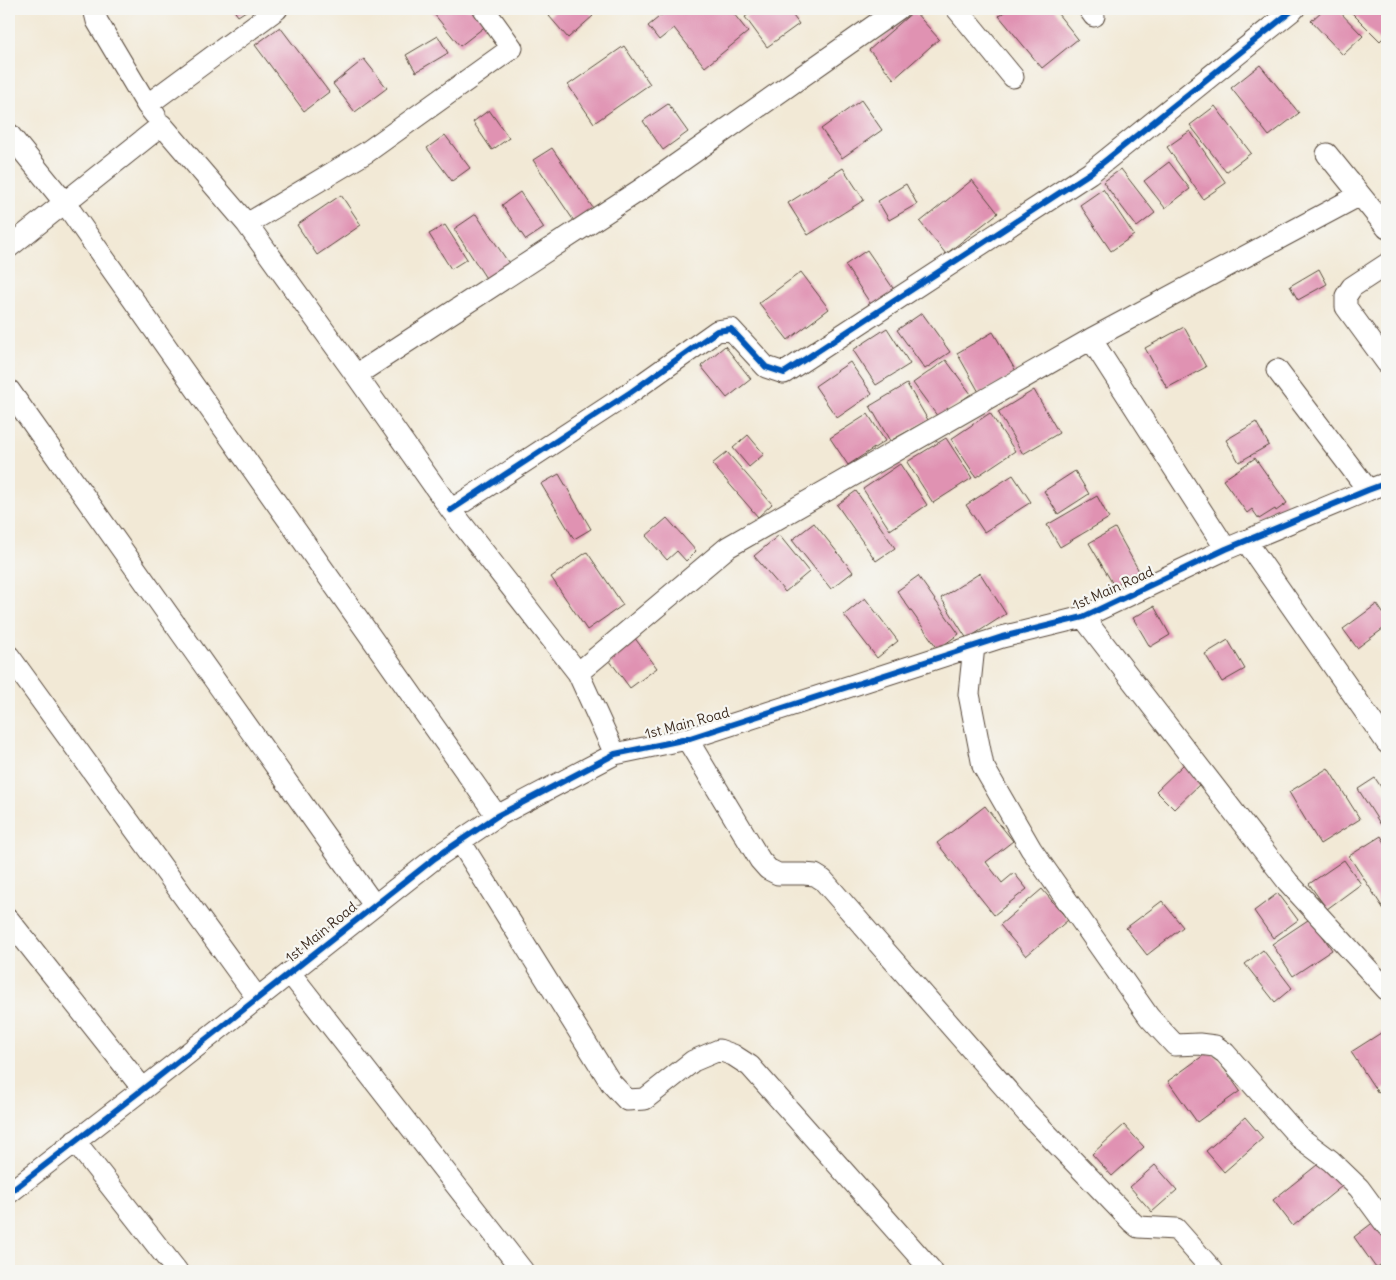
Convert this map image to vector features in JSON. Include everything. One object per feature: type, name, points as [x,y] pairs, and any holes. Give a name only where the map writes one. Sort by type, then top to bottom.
[{"type":"street","points":[[94,9],[97,20],[147,105],[247,224],[450,510],[578,673],[615,754]]},
{"type":"street","points":[[147,105],[277,9]]},
{"type":"street","points":[[247,224],[367,152],[512,48],[484,9]]},
{"type":"street","points":[[356,375],[640,190],[898,9]]},
{"type":"street","points":[[957,9],[1013,78]]},
{"type":"street","points":[[450,510],[631,392],[718,331],[731,329],[766,366],[784,373],[1090,173],[1294,9]]},
{"type":"street","points":[[9,247],[162,125]]},
{"type":"street","points":[[9,134],[64,204],[497,816]]},
{"type":"street","points":[[1327,154],[1387,228]]},
{"type":"street","points":[[578,673],[728,547],[1091,339],[1360,195]]},
{"type":"street","points":[[1387,264],[1352,287],[1346,296],[1346,306],[1387,363]]},
{"type":"street","points":[[1091,339],[1226,550]]},
{"type":"street","points":[[1277,370],[1378,486]]},
{"type":"street","points":[[9,390],[374,905]]},
{"type":"street","name":"1st Main Road","points":[[12,1185],[75,1141],[143,1089],[435,858],[497,816],[615,754],[687,739],[1002,637],[1083,617],[1226,550],[1378,486]]},
{"type":"street","points":[[1246,542],[1387,744]]},
{"type":"street","points":[[1083,617],[1288,882],[1387,990]]},
{"type":"street","points":[[974,646],[969,694],[983,766],[1031,850],[1149,1017],[1175,1045],[1199,1044],[1215,1046],[1226,1053],[1299,1137],[1331,1162],[1359,1188],[1387,1226]]},
{"type":"street","points":[[9,656],[258,999]]},
{"type":"street","points":[[687,739],[760,860],[768,870],[778,874],[815,875],[823,880],[1027,1113],[1132,1222],[1138,1227],[1176,1229],[1214,1271]]},
{"type":"street","points":[[460,841],[611,1083],[627,1100],[645,1099],[693,1061],[719,1050],[733,1054],[750,1066],[932,1271]]},
{"type":"street","points":[[9,920],[143,1089]]},
{"type":"street","points":[[290,974],[522,1271]]},
{"type":"street","points":[[75,1141],[177,1271]]},
{"type":"building","points":[[233,9],[249,9],[238,16]]},
{"type":"building","points":[[430,9],[474,9],[487,25],[460,46]]},
{"type":"building","points":[[558,9],[587,9],[593,16],[568,38],[549,16]]},
{"type":"building","points":[[669,9],[730,9],[748,32],[705,67],[674,28],[659,40],[648,26]]},
{"type":"building","points":[[756,9],[788,9],[799,24],[767,47],[745,17]]},
{"type":"building","points":[[1008,9],[1054,9],[1078,39],[1042,68],[999,16]]},
{"type":"building","points":[[1324,9],[1337,9],[1363,36],[1343,55],[1311,21]]},
{"type":"building","points":[[1348,9],[1384,9],[1387,12],[1387,34],[1380,41]]},
{"type":"building","points":[[914,11],[939,39],[894,79],[869,50]]},
{"type":"building","points":[[280,27],[329,92],[304,111],[255,45]]},
{"type":"building","points":[[438,36],[448,53],[416,72],[406,55]]},
{"type":"building","points":[[624,46],[650,84],[594,123],[568,85]]},
{"type":"building","points":[[364,59],[387,88],[355,112],[333,84]]},
{"type":"building","points":[[1260,65],[1299,113],[1269,136],[1231,88]]},
{"type":"building","points":[[861,100],[882,130],[842,158],[821,129]]},
{"type":"building","points":[[668,104],[688,132],[663,150],[643,121]]},
{"type":"building","points":[[1215,106],[1251,153],[1226,172],[1190,125]]},
{"type":"building","points":[[489,110],[509,138],[492,150],[473,122]]},
{"type":"building","points":[[1190,131],[1226,183],[1203,199],[1167,147]]},
{"type":"building","points":[[445,135],[470,168],[452,181],[427,148]]},
{"type":"building","points":[[552,148],[593,208],[574,221],[533,160]]},
{"type":"building","points":[[1169,162],[1190,189],[1165,208],[1144,181]]},
{"type":"building","points":[[843,168],[864,200],[808,235],[788,203]]},
{"type":"building","points":[[1121,169],[1155,213],[1137,227],[1103,182]]},
{"type":"building","points":[[972,180],[998,213],[946,254],[920,222]]},
{"type":"building","points":[[906,184],[917,204],[889,220],[878,201]]},
{"type":"building","points":[[1103,189],[1134,235],[1111,251],[1080,205]]},
{"type":"building","points":[[520,192],[544,228],[526,240],[502,205]]},
{"type":"building","points":[[341,195],[361,225],[317,255],[297,225]]},
{"type":"building","points":[[476,214],[514,271],[491,286],[454,229]]},
{"type":"building","points":[[445,225],[467,259],[451,269],[429,234]]},
{"type":"building","points":[[867,250],[897,294],[874,309],[845,265]]},
{"type":"building","points":[[1319,269],[1327,284],[1298,300],[1290,286]]},
{"type":"building","points":[[801,272],[829,309],[788,340],[759,303]]},
{"type":"building","points":[[922,313],[950,352],[925,369],[897,330]]},
{"type":"building","points":[[1184,327],[1206,367],[1167,388],[1145,348]]},
{"type":"building","points":[[887,328],[910,364],[876,385],[853,350]]},
{"type":"building","points":[[993,332],[1017,373],[980,394],[957,353]]},
{"type":"building","points":[[725,346],[751,379],[727,398],[701,366]]},
{"type":"building","points":[[946,360],[971,394],[938,417],[913,383]]},
{"type":"building","points":[[850,362],[872,394],[837,418],[815,386]]},
{"type":"building","points":[[907,384],[928,420],[890,441],[870,406]]},
{"type":"building","points":[[1034,390],[1059,433],[1023,454],[998,412]]},
{"type":"building","points":[[990,413],[1015,451],[976,477],[951,439]]},
{"type":"building","points":[[868,414],[885,441],[848,465],[830,438]]},
{"type":"building","points":[[1256,422],[1269,445],[1239,462],[1226,440]]},
{"type":"building","points":[[748,435],[764,454],[749,467],[733,448]]},
{"type":"building","points":[[946,438],[972,478],[933,503],[907,462]]},
{"type":"building","points":[[727,452],[772,504],[758,517],[712,464]]},
{"type":"building","points":[[1255,458],[1287,503],[1259,519],[1252,509],[1247,513],[1223,480]]},
{"type":"building","points":[[900,464],[927,505],[890,530],[863,489]]},
{"type":"building","points":[[1075,471],[1089,494],[1058,514],[1044,491]]},
{"type":"building","points":[[559,474],[591,529],[574,539],[541,484]]},
{"type":"building","points":[[1013,475],[1031,502],[984,532],[966,505]]},
{"type":"building","points":[[856,491],[895,548],[876,561],[837,505]]},
{"type":"building","points":[[1097,496],[1109,518],[1060,547],[1047,525]]},
{"type":"building","points":[[667,518],[696,551],[686,561],[677,551],[667,560],[646,536]]},
{"type":"building","points":[[814,523],[853,572],[831,589],[792,540]]},
{"type":"building","points":[[1115,528],[1139,571],[1114,586],[1089,543]]},
{"type":"building","points":[[779,535],[809,572],[785,592],[754,556]]},
{"type":"building","points":[[587,552],[623,605],[587,630],[551,577]]},
{"type":"building","points":[[980,573],[1006,614],[967,639],[941,598]]},
{"type":"building","points":[[918,576],[959,634],[938,649],[897,591]]},
{"type":"building","points":[[865,598],[898,641],[877,658],[844,615]]},
{"type":"building","points":[[1377,604],[1387,619],[1387,626],[1357,648],[1343,629]]},
{"type":"building","points":[[1154,606],[1170,635],[1150,647],[1133,618]]},
{"type":"building","points":[[634,637],[657,668],[630,688],[607,657]]},
{"type":"building","points":[[1228,640],[1245,669],[1222,682],[1205,654]]},
{"type":"building","points":[[1184,764],[1201,783],[1174,809],[1156,791]]},
{"type":"building","points":[[1328,768],[1360,819],[1320,844],[1289,792]]},
{"type":"building","points":[[1375,778],[1387,796],[1387,821],[1381,825],[1358,789]]},
{"type":"building","points":[[985,806],[1013,841],[986,862],[1002,883],[1014,873],[1027,889],[994,915],[937,843]]},
{"type":"building","points":[[1381,836],[1387,846],[1387,914],[1349,856]]},
{"type":"building","points":[[1344,860],[1361,884],[1327,909],[1309,884]]},
{"type":"building","points":[[1042,889],[1068,920],[1026,956],[1000,925]]},
{"type":"building","points":[[1278,893],[1298,920],[1273,938],[1254,911]]},
{"type":"building","points":[[1162,901],[1183,927],[1147,955],[1126,928]]},
{"type":"building","points":[[1311,918],[1332,950],[1293,976],[1272,944]]},
{"type":"building","points":[[1263,950],[1292,988],[1275,1002],[1245,964]]},
{"type":"building","points":[[1387,1029],[1387,1087],[1378,1093],[1351,1052]]},
{"type":"building","points":[[1211,1050],[1240,1091],[1197,1122],[1168,1081]]},
{"type":"building","points":[[1245,1117],[1263,1138],[1224,1172],[1206,1151]]},
{"type":"building","points":[[1124,1125],[1144,1147],[1112,1176],[1092,1154]]},
{"type":"building","points":[[1322,1161],[1342,1186],[1293,1226],[1273,1200]]},
{"type":"building","points":[[1155,1165],[1177,1190],[1152,1212],[1130,1187]]},
{"type":"building","points":[[1375,1221],[1387,1238],[1387,1260],[1376,1268],[1354,1237]]},
{"type":"cycle path","points":[[451,510],[631,392],[717,331],[731,329],[766,367],[784,373],[1090,173],[1294,9]]},
{"type":"cycle path","points":[[9,1193],[435,858],[497,816],[615,754],[687,739],[1002,637],[1083,617],[1226,549],[1387,483]]}]
